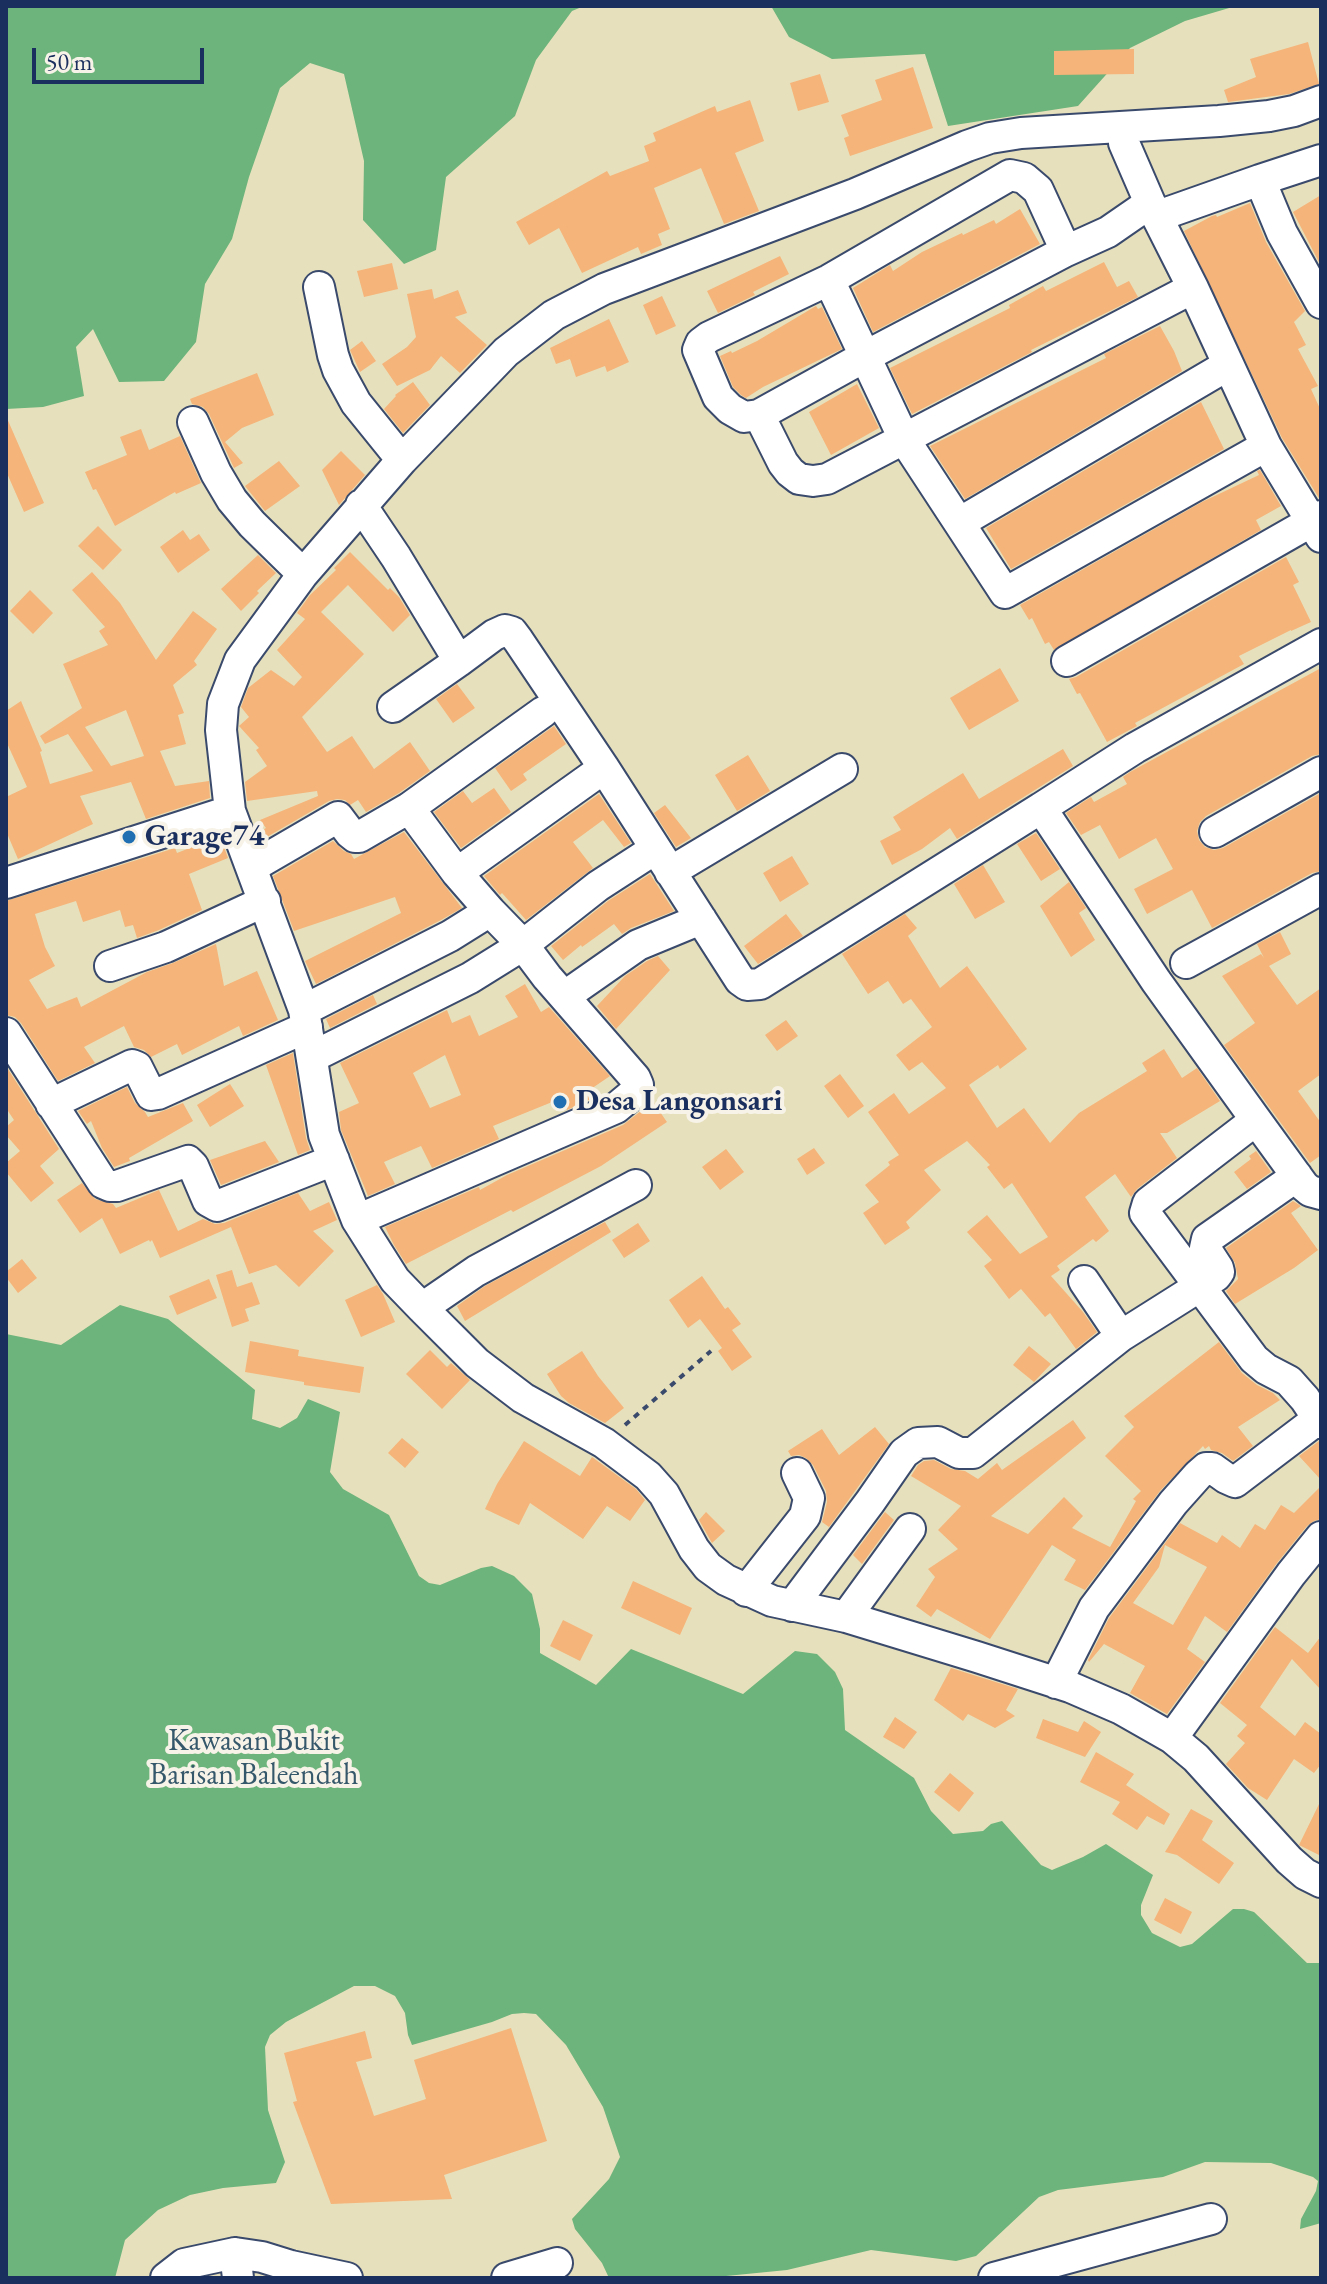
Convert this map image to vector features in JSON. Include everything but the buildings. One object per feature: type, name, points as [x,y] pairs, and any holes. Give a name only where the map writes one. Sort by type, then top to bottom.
[{"type":"street","points":[[1320,1880],[1305,1874],[1289,1860],[1196,1758],[1172,1738],[1121,1709],[1056,1683],[846,1617],[792,1606],[746,1591],[708,1567],[683,1532],[664,1494],[648,1476],[604,1443],[523,1398],[477,1363],[395,1280],[357,1220],[324,1135],[306,1018],[230,811],[221,730],[223,704],[240,660],[303,574],[402,460],[506,352],[554,315],[604,289],[855,194],[990,138],[1021,133],[1269,116],[1321,101]]},
{"type":"street","points":[[1067,661],[1318,525],[1266,446],[1124,143]]},
{"type":"street","points":[[1066,251],[1038,190],[1024,178],[1010,175],[829,280],[720,332],[701,343],[698,350],[718,397],[744,417],[759,415],[1066,251],[1154,210],[1321,160]]},
{"type":"street","points":[[1260,180],[1282,233],[1319,295]]},
{"type":"street","points":[[829,280],[904,439],[1005,593],[1266,446]]},
{"type":"street","points":[[319,287],[338,370],[356,403],[402,460]]},
{"type":"street","points":[[759,415],[783,463],[799,479],[827,479],[1193,288]]},
{"type":"street","points":[[959,523],[1228,365]]},
{"type":"street","points":[[193,422],[232,500],[303,574]]},
{"type":"street","points":[[361,505],[459,661]]},
{"type":"street","points":[[393,707],[494,635],[505,630],[512,632],[604,768],[740,980],[747,985],[760,984],[1135,748],[1321,644]]},
{"type":"street","points":[[252,867],[333,819],[341,819],[350,833],[359,837],[409,808],[543,712]]},
{"type":"street","points":[[457,873],[604,768]]},
{"type":"street","points":[[312,1057],[470,978],[523,945],[598,886],[663,860],[842,769]]},
{"type":"street","points":[[1215,832],[1321,772]]},
{"type":"street","points":[[357,1220],[616,1108],[634,1093],[638,1085],[523,945],[457,873],[409,808]]},
{"type":"street","points":[[1041,808],[1156,981],[1256,1120],[1310,1191],[1321,1194]]},
{"type":"street","points":[[6,883],[230,811]]},
{"type":"street","points":[[1186,963],[1321,889]]},
{"type":"street","points":[[110,966],[166,947],[265,901]]},
{"type":"street","points":[[51,1104],[132,1065],[137,1067],[151,1095],[158,1094],[306,1018],[490,911]]},
{"type":"street","points":[[565,996],[638,945],[701,919]]},
{"type":"street","points":[[409,958],[431,998]]},
{"type":"street","points":[[6,1033],[103,1183],[110,1186],[188,1161],[208,1201],[217,1206],[334,1160]]},
{"type":"street","points":[[1056,1683],[1094,1608],[1173,1503],[1198,1475],[1206,1468],[1212,1468],[1235,1482],[1320,1421],[1289,1381],[1254,1359],[1148,1218],[1145,1207],[1256,1120]]},
{"type":"street","points":[[792,1606],[904,1453],[918,1443],[938,1442],[959,1453],[973,1453],[1121,1336],[1199,1288],[1219,1272],[1205,1248],[1207,1239],[1297,1176]]},
{"type":"street","points":[[422,1308],[476,1271],[636,1185]]},
{"type":"street","points":[[1084,1281],[1121,1336]]},
{"type":"street","points":[[746,1591],[805,1516],[809,1498],[797,1473]]},
{"type":"street","points":[[846,1617],[910,1529]]},
{"type":"street","points":[[1172,1738],[1321,1537]]},
{"type":"street","points":[[994,2278],[1211,2219]]},
{"type":"street","points":[[166,2278],[184,2264],[236,2266],[262,2257],[347,2278]]},
{"type":"street","points":[[507,2278],[557,2263]]},
{"type":"path","points":[[604,1443],[711,1351]]},
{"type":"green space","points":[[6,6],[584,6],[572,11],[536,60],[515,116],[446,177],[436,250],[404,264],[363,220],[364,161],[344,74],[310,63],[280,88],[249,177],[232,239],[205,284],[196,342],[164,381],[119,382],[93,329],[76,347],[84,396],[43,407],[6,409]]},
{"type":"green space","points":[[771,6],[1236,6],[1185,21],[1130,48],[1078,106],[948,126],[925,54],[832,59],[789,37]]},
{"type":"green space","name":"Kawasan Bukit Barisan Baleendah","points":[[120,1305],[168,1319],[255,1390],[252,1419],[280,1428],[297,1418],[308,1399],[340,1412],[330,1472],[343,1489],[389,1515],[419,1576],[429,1583],[440,1585],[492,1566],[514,1576],[532,1594],[540,1629],[540,1653],[596,1685],[631,1649],[743,1694],[795,1651],[817,1654],[835,1672],[843,1689],[845,1730],[914,1778],[931,1811],[953,1834],[983,1831],[991,1824],[1002,1821],[1041,1865],[1052,1870],[1106,1844],[1153,1875],[1141,1905],[1141,1915],[1152,1933],[1180,1947],[1192,1944],[1233,1909],[1244,1909],[1254,1912],[1307,1963],[1321,1963],[1321,2223],[1300,2229],[1301,2219],[1316,2191],[1318,2181],[1313,2177],[1271,2163],[1205,2162],[1163,2177],[1058,2190],[1039,2197],[976,2256],[956,2261],[871,2250],[787,2270],[706,2278],[609,2278],[602,2263],[575,2229],[572,2219],[609,2179],[620,2157],[603,2107],[566,2045],[536,2014],[524,2013],[412,2045],[405,2013],[395,1996],[375,1986],[354,1986],[286,2022],[270,2035],[265,2047],[268,2110],[285,2162],[276,2183],[190,2195],[158,2210],[125,2240],[115,2278],[6,2278],[6,1334],[61,1345]]},
{"type":"place","name":"Garage74","points":[[129,837]]},
{"type":"place","name":"Desa Langonsari","points":[[560,1102]]}]
